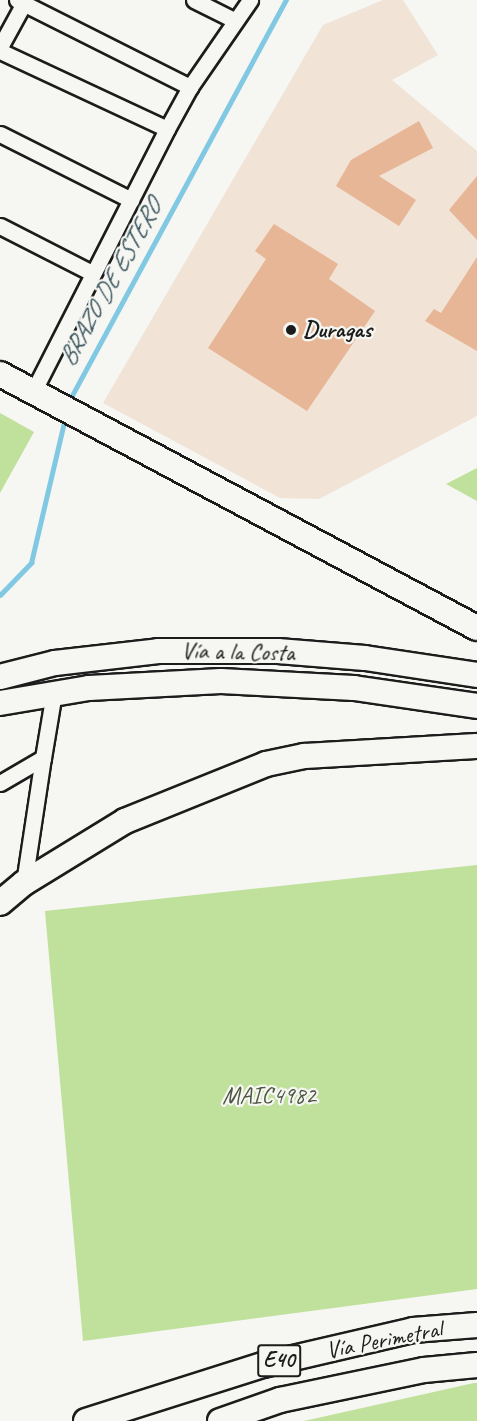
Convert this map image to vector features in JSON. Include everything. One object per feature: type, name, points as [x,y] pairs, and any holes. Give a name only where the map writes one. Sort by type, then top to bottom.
[{"type":"main road","points":[[0,374],[477,628]]},
{"type":"main road","name":"Vía a la Costa","points":[[0,676],[55,663],[158,651],[278,651],[365,658],[477,675]]},
{"type":"main road","name":"Vía a la Costa","points":[[0,703],[54,692],[160,682],[290,682],[477,706]]},
{"type":"main road","points":[[0,903],[24,883],[125,821],[266,764],[304,756],[477,746]]},
{"type":"main road","name":"Vía Perimetral","points":[[86,1421],[263,1365],[413,1330],[477,1325]]},
{"type":"main road","name":"Vía Perimetral","points":[[220,1421],[280,1400],[424,1370],[477,1365]]},
{"type":"street","points":[[194,0],[234,20]]},
{"type":"street","points":[[33,392],[92,273],[190,87],[234,20],[250,0]]},
{"type":"street","points":[[167,129],[0,49],[20,2],[190,87]]},
{"type":"street","points":[[0,134],[131,200]]},
{"type":"street","points":[[0,226],[92,273]]},
{"type":"street","points":[[24,883],[54,692]]},
{"type":"street","points":[[0,783],[43,758]]},
{"type":"shaded area","points":[[383,0],[403,0],[438,55],[392,80],[477,151],[477,416],[319,499],[280,498],[103,403],[323,25]]},
{"type":"green space","points":[[0,413],[34,432],[0,493]]},
{"type":"green space","points":[[477,468],[477,501],[446,484]]},
{"type":"green space","name":"MAIC4982","points":[[477,865],[477,1289],[83,1341],[45,911]]},
{"type":"green space","points":[[477,1383],[477,1421],[304,1421]]},
{"type":"building","points":[[419,121],[433,148],[379,176],[416,200],[399,226],[336,186],[351,160]]},
{"type":"building","points":[[477,176],[477,240],[449,210]]},
{"type":"building","name":"Duragas","points":[[274,224],[338,264],[329,279],[375,311],[307,411],[208,348],[266,259],[255,251]]},
{"type":"building","points":[[477,257],[477,351],[425,321],[434,309],[441,313]]},
{"type":"waterway","name":"BRAZO DE ESTERO","points":[[69,401],[286,0]]},
{"type":"waterway","name":"BRAZO DE ESTERO","points":[[0,595],[31,563],[65,418]]},
{"type":"place","name":"Duragas","points":[[291,330]]}]
